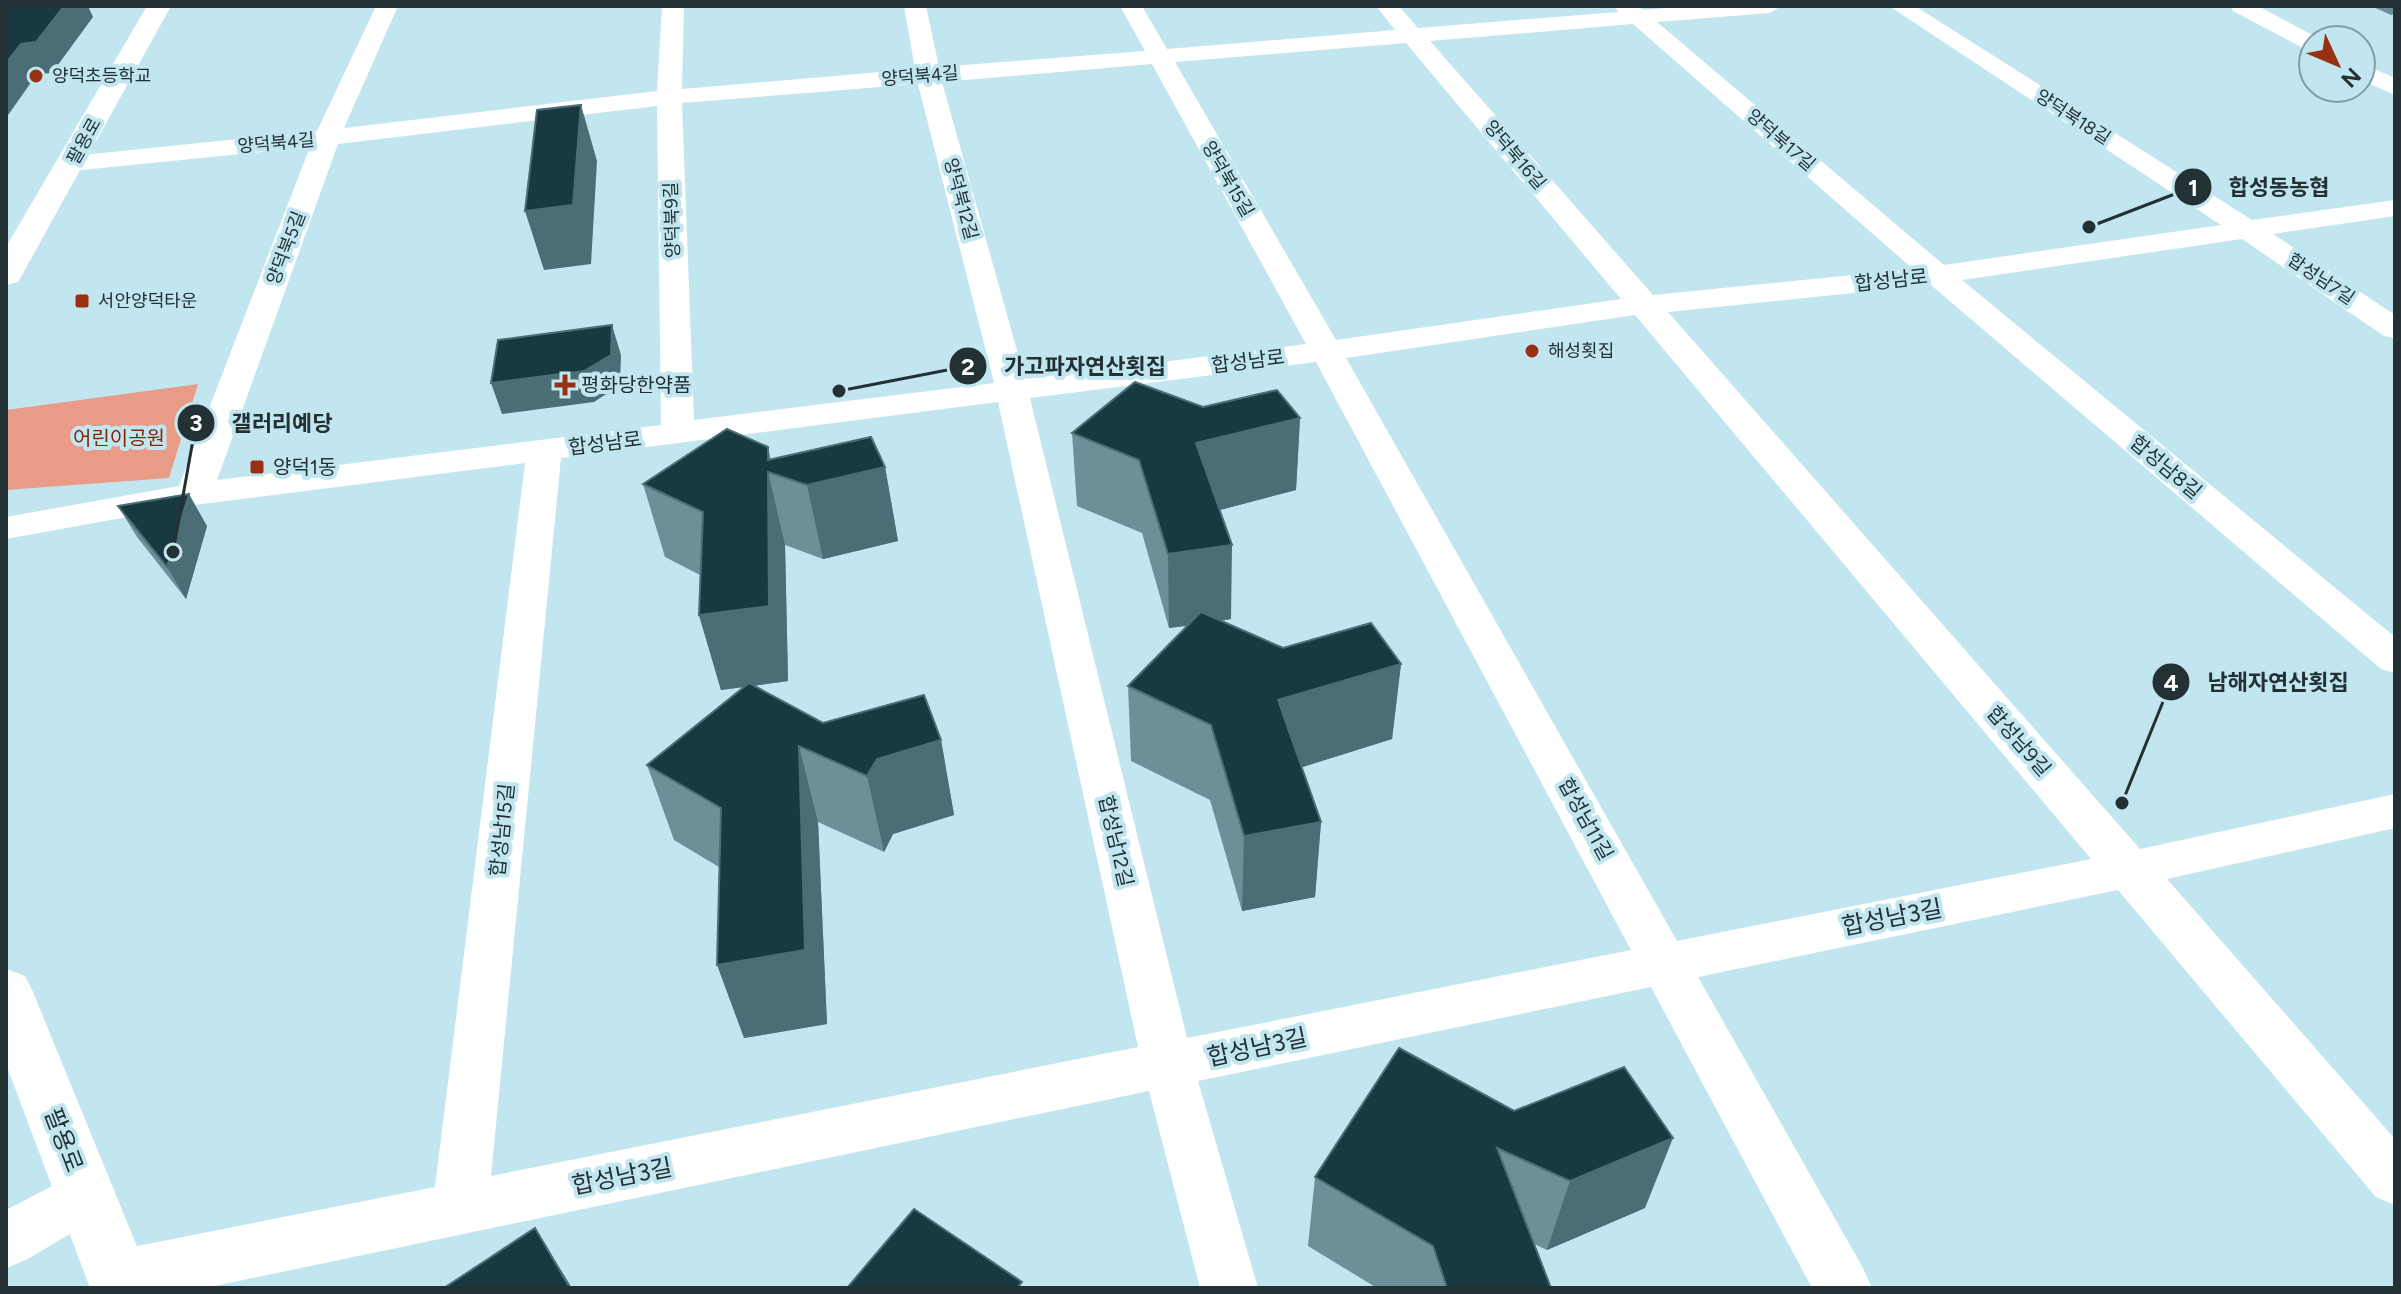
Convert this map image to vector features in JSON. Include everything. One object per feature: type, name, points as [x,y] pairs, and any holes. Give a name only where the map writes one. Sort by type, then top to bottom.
[{"type":"main road","name":"팔용로","points":[[6,275],[159,6]]},
{"type":"main road","name":"팔용로","points":[[6,992],[120,1283]]},
{"type":"street","name":"양덕북5길","points":[[194,494],[327,138],[387,6]]},
{"type":"street","name":"양덕북9길","points":[[673,6],[669,97],[678,434]]},
{"type":"street","name":"양덕북12길","points":[[915,6],[928,75],[1012,391]]},
{"type":"street","name":"양덕북15길","points":[[1131,6],[1326,351]]},
{"type":"street","name":"양덕북16길","points":[[1387,6],[1642,305]]},
{"type":"street","name":"양덕북4길","points":[[72,163],[327,138],[669,97],[1412,33],[1630,11],[1770,6]]},
{"type":"street","name":"양덕북18길","points":[[1900,6],[2246,229]]},
{"type":"street","points":[[2241,6],[2297,36]]},
{"type":"street","name":"양덕북17길","points":[[1630,11],[1938,275]]},
{"type":"street","points":[[2377,78],[2395,88]]},
{"type":"street","name":"합성남로","points":[[6,528],[194,494],[1326,351],[1642,305],[1938,275],[2395,208]]},
{"type":"street","name":"합성남7길","points":[[2246,229],[2395,329]]},
{"type":"street","name":"합성남8길","points":[[1938,275],[2395,659]]},
{"type":"street","name":"합성남9길","points":[[1642,305],[2395,1179]]},
{"type":"street","name":"합성남11길","points":[[1326,351],[1843,1288]]},
{"type":"street","name":"합성남12길","points":[[1012,391],[1168,1066],[1229,1288]]},
{"type":"street","name":"합성남15길","points":[[460,1209],[544,451]]},
{"type":"street","name":"합성남3길","points":[[120,1283],[460,1209],[2130,869],[2395,811]]},
{"type":"street","points":[[6,1241],[85,1195]]},
{"type":"green space","name":"어린이공원","points":[[198,384],[169,478],[6,490],[6,410]]},
{"type":"building","points":[[6,6],[64,6],[36,42],[21,44],[6,63]]},
{"type":"building","points":[[581,105],[573,205],[525,211],[537,110]]},
{"type":"building","points":[[612,325],[611,355],[584,371],[491,383],[498,340]]},
{"type":"building","points":[[1135,382],[1203,407],[1277,390],[1300,418],[1196,443],[1232,545],[1168,554],[1139,460],[1072,433]]},
{"type":"building","points":[[727,429],[768,447],[768,460],[871,437],[885,467],[807,485],[768,472],[769,606],[699,615],[703,512],[643,484]]},
{"type":"building","points":[[189,494],[167,567],[118,506]]},
{"type":"building","points":[[1201,612],[1283,648],[1371,623],[1401,664],[1278,700],[1321,822],[1244,836],[1211,725],[1128,686]]},
{"type":"building","points":[[749,683],[823,723],[924,695],[941,740],[877,759],[867,776],[799,746],[805,950],[717,965],[721,808],[647,765]]},
{"type":"building","points":[[1399,1048],[1514,1111],[1624,1067],[1673,1138],[1570,1181],[1497,1148],[1551,1288],[1447,1288],[1433,1246],[1315,1177]]},
{"type":"building","points":[[914,1209],[1022,1282],[1017,1288],[847,1288]]},
{"type":"building","points":[[535,1228],[570,1288],[444,1288]]},
{"type":"place","name":"양덕초등학교","points":[[36,76]]},
{"type":"place","name":"합성동농협","points":[[2089,227]]},
{"type":"place","name":"서안양덕타운","points":[[82,301]]},
{"type":"place","name":"해성횟집","points":[[1532,351]]},
{"type":"place","name":"평화당한약품","points":[[565,385]]},
{"type":"place","name":"가고파자연산횟집","points":[[839,391]]},
{"type":"place","name":"양덕1동","points":[[257,467]]},
{"type":"place","name":"갤러리예당","points":[[173,552]]},
{"type":"place","name":"남해자연산횟집","points":[[2122,803]]}]
